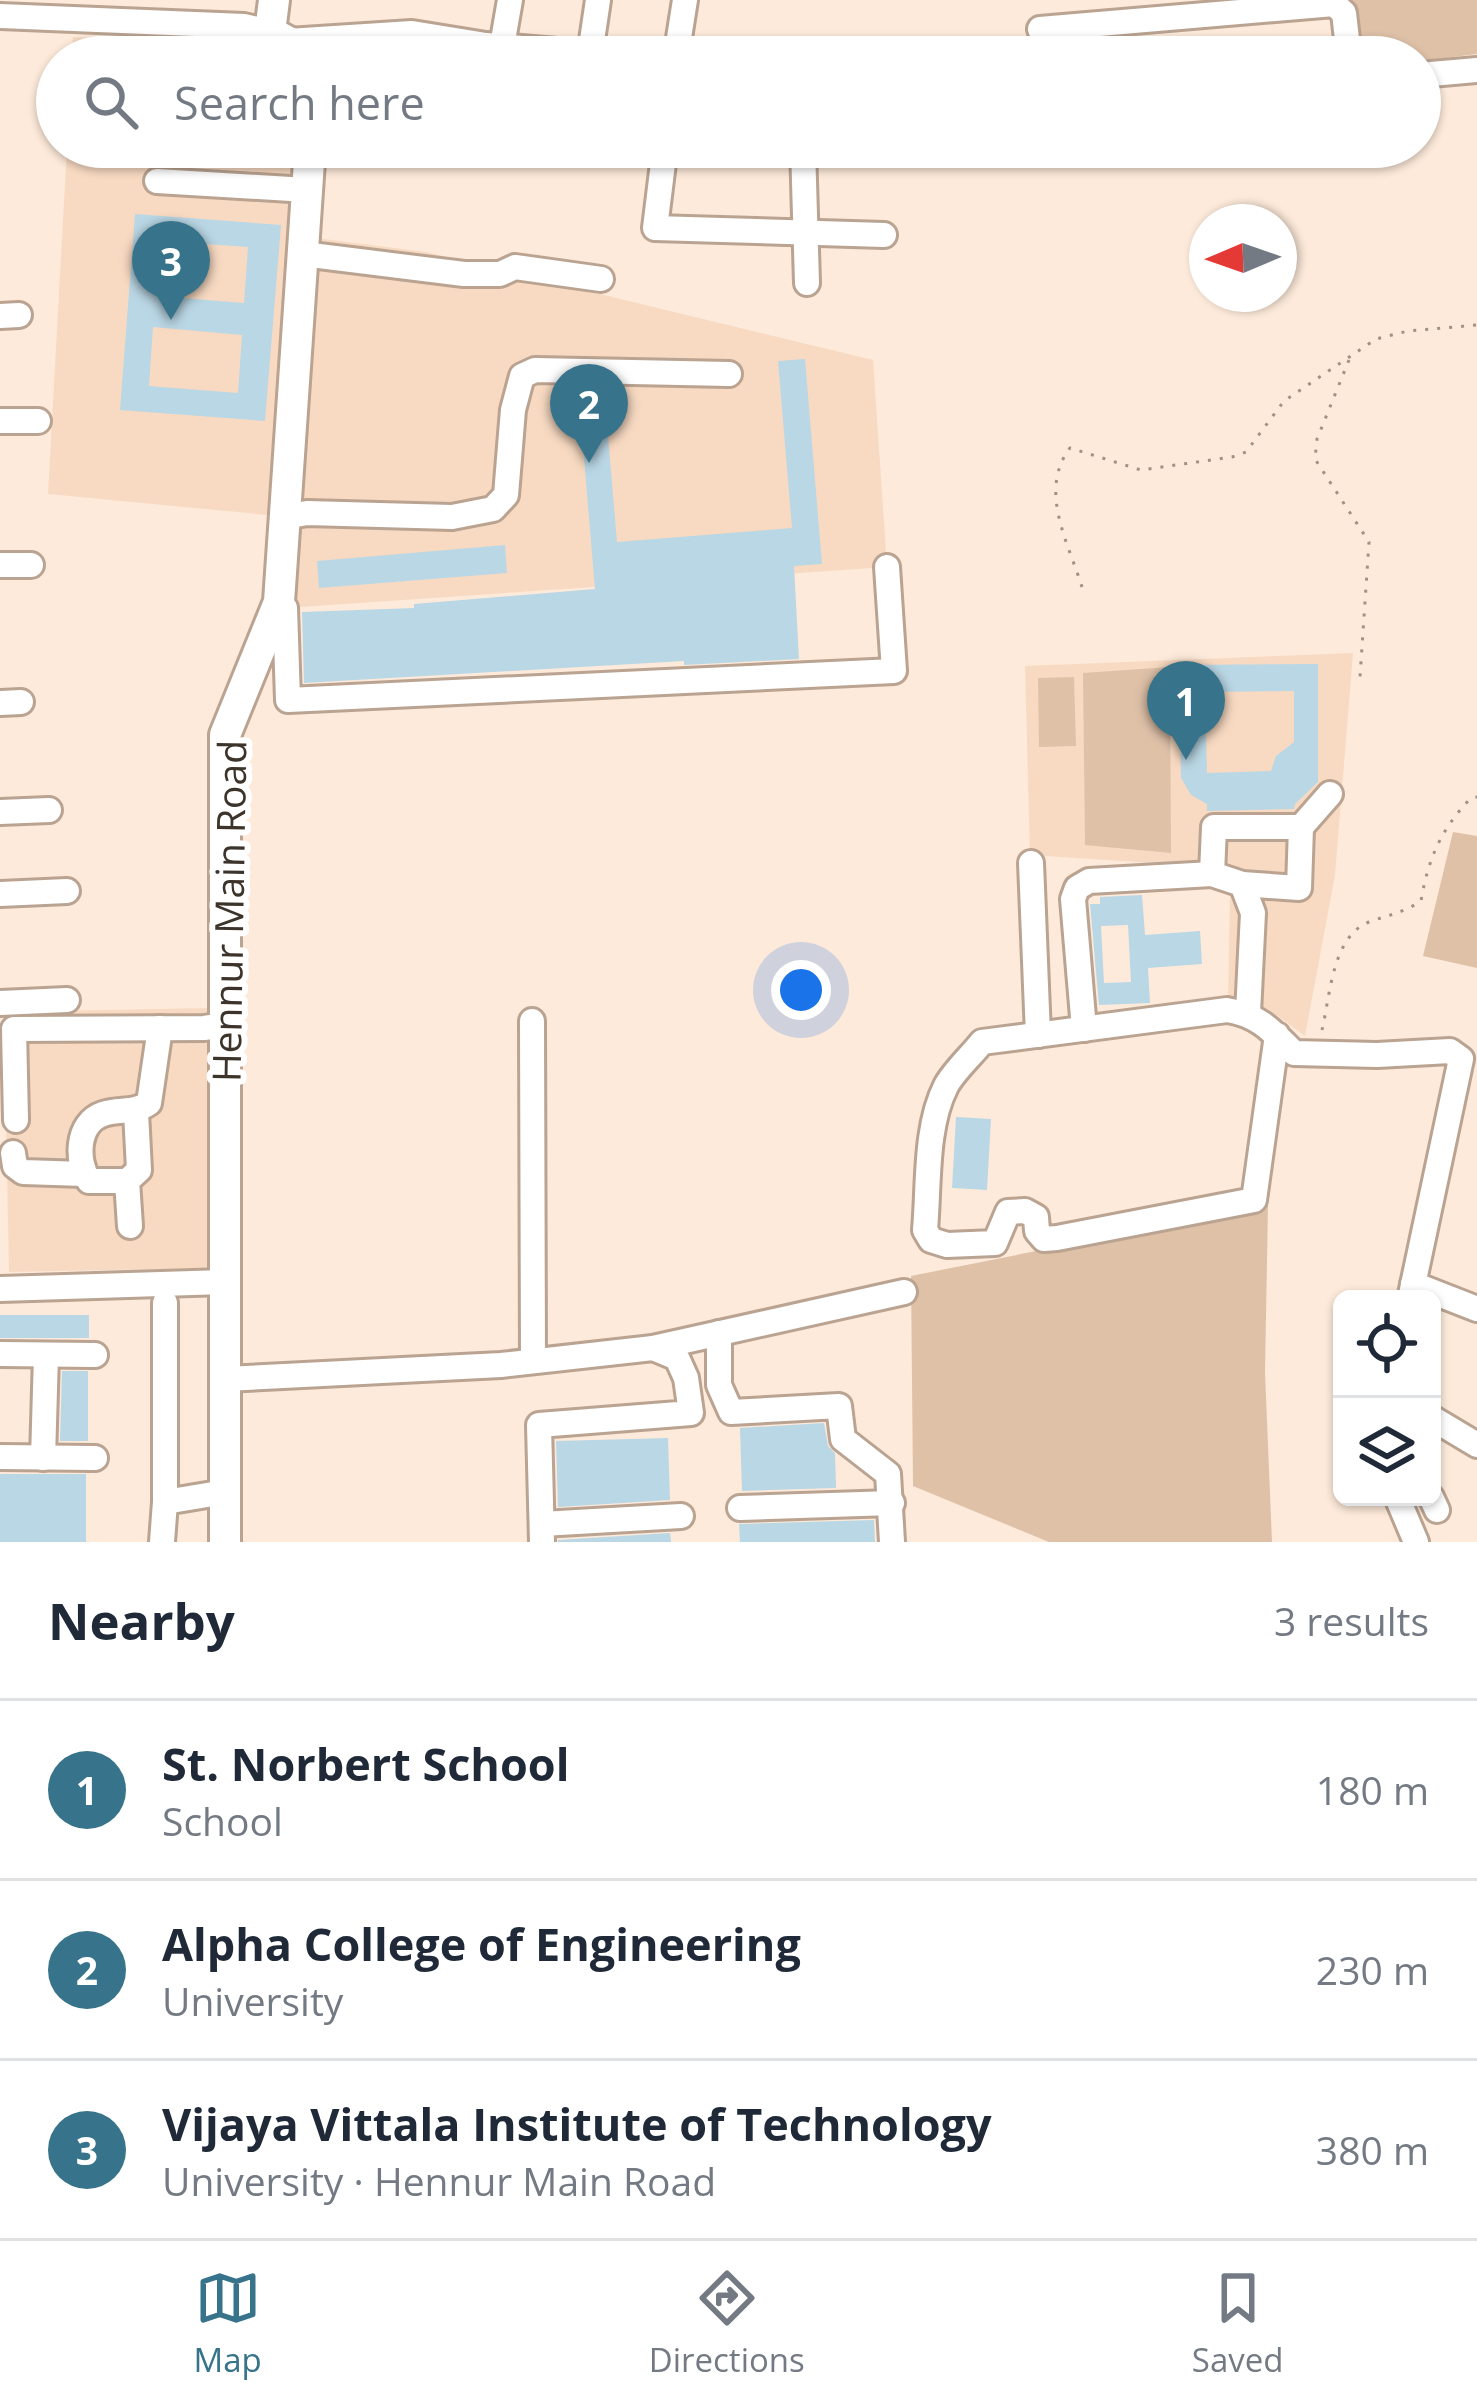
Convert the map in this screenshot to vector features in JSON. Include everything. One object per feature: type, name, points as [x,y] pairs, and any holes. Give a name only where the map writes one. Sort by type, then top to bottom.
[{"type":"main road","points":[[274,0],[279,36]]},
{"type":"main road","name":"Hennur Main Road","points":[[225,1542],[225,735],[279,602],[309,168]]},
{"type":"street","points":[[504,36],[510,0]]},
{"type":"street","points":[[593,36],[598,0]]},
{"type":"street","points":[[679,36],[685,0]]},
{"type":"street","points":[[1040,29],[1334,4],[1344,14],[1347,36]]},
{"type":"street","points":[[0,16],[39,9],[244,26],[276,36]]},
{"type":"street","points":[[312,36],[433,36]]},
{"type":"street","points":[[1441,73],[1477,70]]},
{"type":"street","points":[[662,168],[655,228],[884,236]]},
{"type":"street","points":[[804,168],[807,283]]},
{"type":"street","points":[[157,182],[307,190]]},
{"type":"street","points":[[303,254],[464,274],[500,274],[515,267],[602,278]]},
{"type":"street","points":[[285,517],[452,517],[493,508],[506,495],[513,410],[522,376],[536,370],[729,374]]},
{"type":"street","points":[[0,421],[38,421]]},
{"type":"street","points":[[0,566],[31,565]]},
{"type":"street","points":[[279,602],[285,608],[288,700],[894,670],[887,567]]},
{"type":"street","points":[[1084,1029],[1073,899],[1077,888],[1089,881],[1212,874],[1242,884],[1299,888],[1300,827],[1330,794]]},
{"type":"street","points":[[0,812],[49,810]]},
{"type":"street","points":[[1212,874],[1214,826],[1300,827]]},
{"type":"street","points":[[1030,863],[1038,1035]]},
{"type":"street","points":[[1242,884],[1253,913],[1247,1013]]},
{"type":"street","points":[[0,894],[67,891]]},
{"type":"street","points":[[0,1003],[67,1000]]},
{"type":"street","points":[[1276,1035],[1253,1200],[1044,1239],[1037,1231],[1036,1216],[1016,1210],[1008,1212],[995,1243],[947,1245],[931,1240],[926,1230],[936,1118],[947,1082],[982,1042],[1227,1010],[1261,1019],[1294,1053],[1450,1051],[1461,1059],[1412,1290]]},
{"type":"street","points":[[532,1022],[533,1361]]},
{"type":"street","points":[[16,1120],[14,1029],[225,1025]]},
{"type":"street","points":[[136,1112],[139,1170],[127,1181],[89,1181],[84,1174],[81,1137],[90,1122],[103,1114],[136,1112],[149,1103],[160,1028]]},
{"type":"street","points":[[13,1153],[15,1166],[23,1172],[84,1174]]},
{"type":"street","points":[[127,1181],[130,1226]]},
{"type":"street","points":[[0,1289],[225,1282]]},
{"type":"street","points":[[225,1379],[533,1361],[652,1348],[904,1292]]},
{"type":"street","points":[[1441,1299],[1477,1310]]},
{"type":"street","points":[[162,1542],[165,1303]]},
{"type":"street","points":[[719,1334],[719,1384],[731,1412],[839,1406],[843,1439],[888,1474],[892,1542]]},
{"type":"street","points":[[652,1348],[677,1358],[686,1378],[691,1413],[539,1426],[542,1533],[681,1516]]},
{"type":"street","points":[[0,1354],[94,1355]]},
{"type":"street","points":[[43,1458],[46,1354]]},
{"type":"street","points":[[1441,1423],[1477,1445]]},
{"type":"street","points":[[0,1457],[95,1458]]},
{"type":"street","points":[[166,1502],[225,1492]]},
{"type":"street","points":[[740,1508],[892,1503]]},
{"type":"street","points":[[1401,1506],[1416,1542]]},
{"type":"path","points":[[1082,587],[1054,496],[1058,463],[1070,448],[1141,470],[1232,457],[1246,452],[1284,401],[1389,333],[1477,325]]},
{"type":"path","points":[[1351,355],[1317,440],[1316,459],[1369,542],[1360,677]]},
{"type":"path","points":[[1316,1054],[1343,943],[1366,923],[1400,915],[1420,902],[1436,842],[1451,818],[1477,797]]},
{"type":"shaded area","points":[[1351,0],[1477,0],[1477,54],[1441,58],[1441,36],[1357,36]]},
{"type":"shaded area","points":[[66,168],[297,168],[268,515],[48,494]]},
{"type":"shaded area","points":[[316,238],[426,252],[873,360],[887,567],[285,608]]},
{"type":"shaded area","points":[[1353,653],[1335,875],[1305,1036],[1268,1009],[1228,1001],[1230,896],[1201,883],[1200,866],[1030,855],[1025,666]]},
{"type":"shaded area","points":[[1170,667],[1171,853],[1085,845],[1083,673]]},
{"type":"shaded area","points":[[1074,677],[1076,746],[1039,747],[1038,678]]},
{"type":"shaded area","points":[[1453,832],[1477,836],[1477,968],[1423,956]]},
{"type":"shaded area","points":[[210,1008],[215,1268],[9,1272],[4,1012]]},
{"type":"shaded area","points":[[1268,1205],[1265,1372],[1272,1542],[1049,1542],[913,1486],[911,1276]]},
{"type":"building","points":[[135,214],[281,225],[265,421],[120,410]],"holes":[[[162,241],[248,247],[244,303],[158,296]],[[153,327],[242,335],[238,393],[149,386]]]},
{"type":"building","points":[[805,359],[822,564],[794,566],[799,659],[304,683],[302,612],[414,608],[414,604],[595,589],[578,387],[604,388],[617,542],[792,528],[778,361]]},
{"type":"building","points":[[505,545],[507,573],[319,588],[317,561]]},
{"type":"building","points":[[1318,664],[1318,782],[1294,809],[1207,811],[1207,804],[1191,795],[1181,778],[1179,665]],"holes":[[[1294,691],[1294,742],[1276,756],[1271,771],[1207,773],[1205,692]]]},
{"type":"building","points":[[1142,895],[1145,935],[1200,931],[1202,964],[1148,968],[1150,1003],[1099,1005],[1090,904],[1100,904],[1100,897]],"holes":[[[1128,925],[1131,982],[1104,983],[1101,926]]]},
{"type":"building","points":[[956,1117],[991,1119],[987,1190],[952,1188]]},
{"type":"building","points":[[0,1315],[89,1315],[89,1338],[0,1338]]},
{"type":"building","points":[[62,1371],[88,1371],[88,1441],[60,1441]]},
{"type":"building","points":[[824,1423],[828,1446],[835,1453],[836,1488],[742,1491],[740,1428]]},
{"type":"building","points":[[668,1438],[670,1500],[558,1507],[556,1441]]},
{"type":"building","points":[[0,1474],[86,1474],[86,1542],[0,1542]]},
{"type":"building","points":[[874,1520],[875,1542],[740,1542],[739,1524]]},
{"type":"building","points":[[670,1533],[671,1542],[558,1542],[558,1540]]},
{"type":"place","name":"Vijaya Vittala Institute of Technology","points":[[171,320]]},
{"type":"place","name":"Alpha College of Engineering","points":[[589,463]]},
{"type":"place","name":"St. Norbert School","points":[[1186,760]]}]
